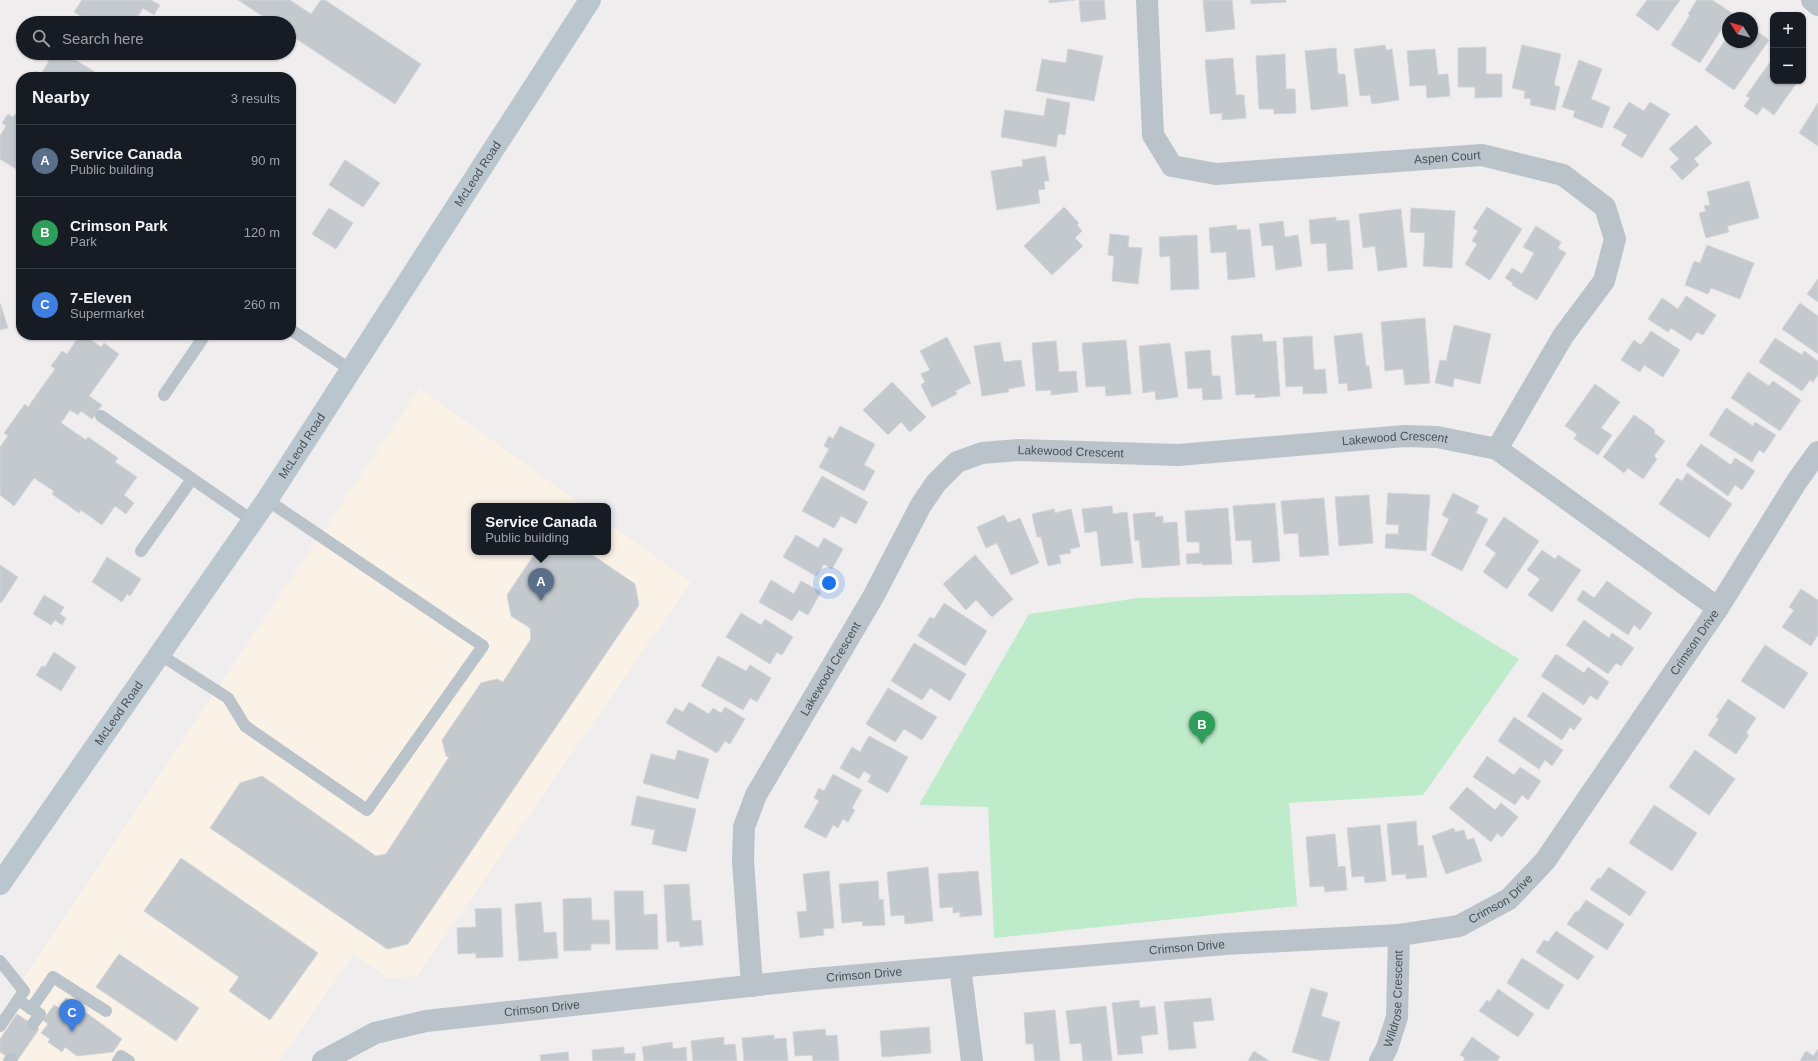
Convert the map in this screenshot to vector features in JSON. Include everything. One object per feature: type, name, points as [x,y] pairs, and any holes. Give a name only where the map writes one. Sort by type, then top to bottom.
[{"type":"main road","name":"McLeod Road","points":[[0,884],[267,500],[590,0]]},
{"type":"street","name":"Aspen Court","points":[[1147,0],[1153,135],[1172,166],[1216,174],[1482,155],[1563,175],[1605,207],[1615,239],[1604,281],[1563,336],[1497,449]]},
{"type":"street","points":[[1812,0],[1818,4]]},
{"type":"street","name":"Lakewood Crescent","points":[[752,986],[743,861],[744,827],[756,795],[873,597],[921,505],[936,482],[957,462],[982,453],[1019,450],[1178,455],[1406,436],[1437,437],[1497,449],[1718,608]]},
{"type":"street","name":"Crimson Drive","points":[[324,1061],[375,1033],[426,1021],[813,979],[1226,944],[1399,935],[1459,926],[1509,900],[1545,861],[1718,608],[1797,481],[1818,452]]},
{"type":"street","name":"Wildrose Crescent","points":[[1380,1061],[1387,1048],[1397,1017],[1399,935]]},
{"type":"street","points":[[960,967],[972,1061]]},
{"type":"lane","points":[[296,333],[351,370]]},
{"type":"lane","points":[[164,395],[202,340]]},
{"type":"lane","points":[[101,416],[252,520]]},
{"type":"lane","points":[[141,551],[192,479]]},
{"type":"lane","points":[[159,654],[228,698],[245,726],[367,810],[483,646],[267,500]]},
{"type":"lane","points":[[0,961],[24,991],[0,1026]]},
{"type":"lane","points":[[31,1009],[53,977],[106,1011]]},
{"type":"lane","points":[[18,1000],[40,1014],[33,1024]]},
{"type":"lane","points":[[118,1061],[121,1056],[129,1061]]},
{"type":"shaded area","points":[[419,388],[580,503],[471,503],[471,555],[611,555],[611,525],[691,582],[417,976],[388,978],[354,954],[279,1061],[0,1061],[0,1014]]},
{"type":"green space","points":[[1410,593],[1519,659],[1423,795],[1289,803],[1297,906],[994,938],[988,807],[919,805],[1029,614],[1139,598]]},
{"type":"building","points":[[82,0],[151,0],[160,5],[154,15],[143,8],[138,16],[81,16],[74,12]]},
{"type":"building","points":[[238,0],[290,0],[311,14],[321,0],[325,0],[421,64],[395,104],[296,39],[296,16],[262,16]]},
{"type":"building","points":[[1049,0],[1075,0],[1049,3]]},
{"type":"building","points":[[1079,0],[1104,0],[1106,19],[1081,22]]},
{"type":"building","points":[[1203,0],[1232,0],[1235,29],[1206,32]]},
{"type":"building","points":[[1251,0],[1286,0],[1286,2],[1251,4]]},
{"type":"building","points":[[1647,0],[1680,0],[1658,31],[1636,15]]},
{"type":"building","points":[[1697,0],[1712,0],[1730,12],[1722,12],[1722,29],[1700,63],[1671,45],[1690,15],[1688,14]]},
{"type":"building","points":[[1758,32],[1769,40],[1734,90],[1705,70],[1722,45],[1722,48],[1758,48]]},
{"type":"building","points":[[1385,45],[1386,50],[1392,49],[1399,100],[1372,104],[1370,95],[1360,96],[1354,49]]},
{"type":"building","points":[[1522,45],[1561,54],[1554,85],[1560,87],[1555,110],[1530,105],[1531,99],[1524,98],[1525,91],[1512,88]]},
{"type":"building","points":[[1486,47],[1486,74],[1502,74],[1502,97],[1475,98],[1475,87],[1458,87],[1458,48]]},
{"type":"building","points":[[1336,48],[1338,74],[1345,74],[1348,106],[1311,110],[1305,51]]},
{"type":"building","points":[[1068,49],[1103,56],[1094,101],[1036,91],[1042,59],[1066,63]]},
{"type":"building","points":[[1435,49],[1438,75],[1448,74],[1450,96],[1427,98],[1426,85],[1410,86],[1407,51]]},
{"type":"building","points":[[1285,54],[1286,89],[1295,89],[1296,113],[1274,114],[1274,109],[1259,109],[1256,56]]},
{"type":"building","points":[[1233,58],[1236,95],[1244,95],[1246,118],[1222,120],[1222,113],[1210,114],[1205,60]]},
{"type":"building","points":[[47,60],[75,60],[95,72],[42,72],[49,61]]},
{"type":"building","points":[[1579,60],[1602,69],[1591,99],[1610,107],[1602,128],[1573,117],[1575,111],[1562,107]]},
{"type":"building","points":[[1770,62],[1770,84],[1796,84],[1774,115],[1763,107],[1757,115],[1744,106],[1750,98],[1746,96]]},
{"type":"building","points":[[1047,98],[1070,103],[1065,135],[1058,134],[1056,147],[1001,137],[1005,110],[1044,116]]},
{"type":"building","points":[[1629,102],[1644,111],[1650,102],[1670,114],[1642,158],[1621,145],[1627,135],[1613,127]]},
{"type":"building","points":[[1818,103],[1818,146],[1799,133]]},
{"type":"building","points":[[8,114],[13,117],[16,114],[16,169],[0,159],[0,136],[6,126],[2,123]]},
{"type":"building","points":[[1696,125],[1712,143],[1694,159],[1699,165],[1682,180],[1670,167],[1679,159],[1669,149]]},
{"type":"building","points":[[1045,156],[1049,181],[1044,181],[1045,189],[1038,190],[1040,203],[997,210],[991,171],[1023,166],[1022,160]]},
{"type":"building","points":[[345,160],[380,183],[363,207],[329,185]]},
{"type":"building","points":[[1749,181],[1759,218],[1727,226],[1729,232],[1706,238],[1699,213],[1706,211],[1704,206],[1710,205],[1707,192]]},
{"type":"building","points":[[1064,207],[1079,223],[1077,225],[1082,231],[1075,238],[1083,246],[1052,275],[1024,246]]},
{"type":"building","points":[[1487,207],[1522,229],[1490,280],[1465,264],[1477,244],[1472,241],[1478,231],[1473,228]]},
{"type":"building","points":[[329,208],[353,223],[336,249],[312,234]]},
{"type":"building","points":[[1411,208],[1455,211],[1452,268],[1423,266],[1425,233],[1410,232]]},
{"type":"building","points":[[1401,209],[1407,267],[1378,271],[1375,246],[1363,248],[1359,214]]},
{"type":"building","points":[[1336,217],[1336,221],[1349,220],[1353,269],[1328,271],[1326,243],[1311,244],[1309,220]]},
{"type":"building","points":[[1283,221],[1285,237],[1298,235],[1302,266],[1276,270],[1273,245],[1262,246],[1259,224]]},
{"type":"building","points":[[1236,225],[1237,230],[1250,229],[1255,277],[1228,280],[1226,252],[1211,253],[1209,228]]},
{"type":"building","points":[[1536,226],[1561,242],[1558,248],[1566,253],[1537,300],[1512,285],[1513,283],[1505,278],[1512,268],[1522,274],[1534,253],[1523,247]]},
{"type":"building","points":[[1110,234],[1129,236],[1128,247],[1142,248],[1138,284],[1112,281],[1114,256],[1108,255]]},
{"type":"building","points":[[1197,235],[1199,289],[1171,290],[1170,256],[1160,257],[1159,237]]},
{"type":"building","points":[[1707,245],[1754,263],[1740,299],[1711,288],[1708,294],[1685,285],[1694,261],[1700,263]]},
{"type":"building","points":[[1818,279],[1818,302],[1807,294]]},
{"type":"building","points":[[1686,296],[1716,315],[1703,335],[1697,332],[1691,341],[1671,328],[1668,332],[1648,319],[1662,298],[1678,309]]},
{"type":"building","points":[[0,303],[8,328],[0,330]]},
{"type":"building","points":[[1800,303],[1818,316],[1818,354],[1782,329]]},
{"type":"building","points":[[1425,318],[1430,383],[1405,385],[1403,369],[1385,371],[1381,322]]},
{"type":"building","points":[[1454,325],[1491,334],[1480,384],[1454,378],[1453,387],[1435,383],[1440,360],[1446,361]]},
{"type":"building","points":[[1651,331],[1680,350],[1663,377],[1644,365],[1640,372],[1621,360],[1634,340],[1641,345]]},
{"type":"building","points":[[1362,333],[1366,366],[1369,366],[1372,388],[1348,391],[1347,383],[1339,384],[1334,336]]},
{"type":"building","points":[[1262,334],[1263,342],[1276,341],[1280,396],[1255,398],[1255,394],[1236,395],[1231,336]]},
{"type":"building","points":[[1312,336],[1314,370],[1325,369],[1327,393],[1303,394],[1303,386],[1286,387],[1283,338]]},
{"type":"building","points":[[947,337],[971,383],[955,391],[957,394],[932,407],[921,385],[925,382],[921,374],[930,370],[920,351]]},
{"type":"building","points":[[1775,338],[1802,355],[1804,351],[1818,361],[1818,375],[1813,382],[1810,380],[1802,391],[1759,362]]},
{"type":"building","points":[[77,340],[91,340],[101,347],[104,343],[119,354],[89,396],[102,405],[92,419],[81,411],[78,415],[70,410],[61,423],[86,440],[88,437],[118,458],[115,462],[137,477],[124,495],[134,503],[126,514],[115,506],[102,525],[81,510],[79,513],[52,494],[54,491],[34,478],[14,506],[0,495],[0,447],[8,436],[4,433],[25,404],[28,407],[55,369],[51,366],[62,351],[67,354]]},
{"type":"building","points":[[1126,340],[1131,394],[1106,396],[1105,386],[1086,387],[1082,343]]},
{"type":"building","points":[[1056,341],[1059,372],[1076,371],[1078,392],[1051,395],[1051,390],[1036,391],[1032,343]]},
{"type":"building","points":[[1000,342],[1004,362],[1021,360],[1025,386],[1008,389],[1009,392],[982,396],[974,346]]},
{"type":"building","points":[[1170,343],[1178,397],[1156,400],[1155,391],[1143,393],[1139,346]]},
{"type":"building","points":[[1210,350],[1212,376],[1220,376],[1222,399],[1203,400],[1202,388],[1188,389],[1185,352]]},
{"type":"building","points":[[1748,372],[1769,386],[1773,381],[1801,400],[1780,431],[1731,398]]},
{"type":"building","points":[[892,382],[926,417],[910,432],[901,422],[888,435],[863,410]]},
{"type":"building","points":[[1595,384],[1620,402],[1601,428],[1612,435],[1598,455],[1574,439],[1577,434],[1565,426]]},
{"type":"building","points":[[1726,408],[1753,426],[1755,422],[1776,435],[1764,453],[1759,450],[1752,462],[1709,435]]},
{"type":"building","points":[[1634,415],[1655,430],[1654,433],[1665,441],[1654,456],[1657,459],[1643,479],[1628,468],[1624,473],[1603,457]]},
{"type":"building","points":[[840,426],[875,444],[864,465],[875,471],[864,491],[819,467],[829,449],[824,446],[829,436],[833,439]]},
{"type":"building","points":[[1701,444],[1731,465],[1735,458],[1755,471],[1742,490],[1735,485],[1728,496],[1686,465]]},
{"type":"building","points":[[1687,473],[1732,504],[1709,538],[1659,504],[1677,478],[1682,481]]},
{"type":"building","points":[[822,476],[868,502],[856,524],[841,516],[834,528],[802,511]]},
{"type":"building","points":[[1388,493],[1430,495],[1426,551],[1385,548],[1386,534],[1398,534],[1399,525],[1386,524]]},
{"type":"building","points":[[1453,493],[1479,506],[1476,513],[1488,519],[1462,571],[1431,555],[1449,519],[1442,515]]},
{"type":"building","points":[[1369,495],[1373,543],[1339,546],[1335,497]]},
{"type":"building","points":[[1324,498],[1329,555],[1300,557],[1298,533],[1284,534],[1281,501]]},
{"type":"building","points":[[1275,503],[1280,561],[1253,563],[1251,540],[1236,541],[1233,506]]},
{"type":"building","points":[[1112,506],[1113,514],[1127,512],[1133,563],[1101,566],[1097,531],[1085,533],[1082,509]]},
{"type":"building","points":[[1228,508],[1232,564],[1187,564],[1186,554],[1200,553],[1199,542],[1187,542],[1185,511]]},
{"type":"building","points":[[1054,509],[1055,513],[1071,509],[1080,547],[1070,549],[1071,553],[1059,555],[1061,563],[1048,566],[1041,537],[1037,537],[1032,514]]},
{"type":"building","points":[[1155,512],[1155,517],[1163,516],[1163,523],[1177,522],[1180,565],[1142,568],[1139,540],[1135,541],[1133,514]]},
{"type":"building","points":[[1004,515],[1008,523],[1020,518],[1039,563],[1011,575],[997,543],[986,548],[977,527]]},
{"type":"building","points":[[1504,517],[1539,541],[1507,589],[1483,572],[1496,553],[1485,545]]},
{"type":"building","points":[[796,535],[818,548],[824,538],[843,549],[832,569],[824,564],[816,576],[783,557]]},
{"type":"building","points":[[1542,550],[1555,559],[1558,555],[1581,570],[1552,612],[1528,595],[1540,579],[1527,570]]},
{"type":"building","points":[[534,555],[592,555],[635,584],[639,605],[408,944],[387,949],[210,828],[240,783],[262,776],[376,856],[386,854],[449,757],[446,756],[442,740],[481,683],[497,679],[503,682],[531,639],[530,628],[511,616],[507,595]]},
{"type":"building","points":[[975,555],[1013,599],[992,617],[976,600],[966,610],[943,584]]},
{"type":"building","points":[[107,557],[141,579],[130,596],[127,594],[122,602],[92,582]]},
{"type":"building","points":[[0,565],[18,577],[1,603],[0,602]]},
{"type":"building","points":[[771,580],[794,594],[801,581],[821,592],[808,615],[799,610],[792,621],[759,602]]},
{"type":"building","points":[[1607,581],[1652,613],[1640,630],[1634,625],[1628,635],[1577,600],[1583,590],[1594,598]]},
{"type":"building","points":[[1801,589],[1818,600],[1818,635],[1811,646],[1782,627],[1794,610],[1789,607]]},
{"type":"building","points":[[44,595],[64,607],[60,614],[66,618],[62,625],[55,620],[51,625],[33,614]]},
{"type":"building","points":[[944,603],[987,631],[965,666],[918,636],[930,617],[934,619]]},
{"type":"building","points":[[741,613],[761,625],[765,619],[793,637],[782,655],[777,652],[770,664],[726,637]]},
{"type":"building","points":[[1584,620],[1609,638],[1612,633],[1634,648],[1621,666],[1616,663],[1608,674],[1566,645]]},
{"type":"building","points":[[914,643],[966,674],[950,701],[930,688],[922,700],[891,681]]},
{"type":"building","points":[[1765,645],[1808,673],[1784,709],[1741,681]]},
{"type":"building","points":[[54,652],[76,667],[61,691],[36,675],[42,666],[45,667]]},
{"type":"building","points":[[1556,654],[1584,673],[1588,667],[1609,682],[1597,700],[1590,695],[1584,705],[1541,676]]},
{"type":"building","points":[[718,656],[746,671],[750,665],[771,678],[757,702],[750,698],[743,710],[701,686]]},
{"type":"building","points":[[888,688],[937,717],[922,740],[904,729],[895,742],[866,724]]},
{"type":"building","points":[[1543,692],[1582,719],[1574,730],[1570,727],[1562,740],[1527,716]]},
{"type":"building","points":[[1728,699],[1756,718],[1746,733],[1749,735],[1736,754],[1708,735],[1719,719],[1716,717]]},
{"type":"building","points":[[689,702],[709,714],[713,708],[721,713],[725,707],[745,719],[730,744],[725,741],[717,753],[666,723],[675,708],[683,712]]},
{"type":"building","points":[[1514,717],[1563,750],[1552,766],[1545,760],[1539,769],[1498,741]]},
{"type":"building","points":[[869,736],[908,757],[888,793],[868,782],[871,775],[864,771],[859,779],[840,768],[852,747],[860,752]]},
{"type":"building","points":[[678,750],[709,759],[698,799],[643,783],[651,754],[675,760]]},
{"type":"building","points":[[1695,750],[1735,779],[1709,815],[1669,787]]},
{"type":"building","points":[[1487,756],[1514,775],[1520,767],[1541,781],[1528,800],[1522,795],[1515,805],[1473,777]]},
{"type":"building","points":[[833,774],[862,790],[852,808],[855,810],[848,822],[843,819],[838,828],[833,825],[826,838],[804,827],[819,801],[814,798],[819,788],[824,791]]},
{"type":"building","points":[[1467,787],[1495,810],[1501,803],[1518,817],[1502,837],[1497,833],[1491,842],[1449,808]]},
{"type":"building","points":[[637,796],[696,809],[686,852],[652,844],[655,830],[631,825]]},
{"type":"building","points":[[1654,805],[1697,833],[1672,871],[1629,843]]},
{"type":"building","points":[[1416,821],[1418,846],[1423,845],[1427,877],[1406,879],[1406,874],[1392,875],[1387,824]]},
{"type":"building","points":[[1380,825],[1386,881],[1365,883],[1364,876],[1352,877],[1347,828]]},
{"type":"building","points":[[1454,828],[1455,832],[1464,830],[1467,840],[1474,838],[1482,861],[1446,874],[1432,836]]},
{"type":"building","points":[[1335,834],[1338,867],[1345,866],[1347,890],[1325,892],[1324,886],[1310,887],[1306,837]]},
{"type":"building","points":[[181,858],[318,953],[270,1020],[229,991],[239,977],[144,911]]},
{"type":"building","points":[[928,867],[933,921],[905,924],[904,915],[891,916],[887,872]]},
{"type":"building","points":[[1609,867],[1646,892],[1630,916],[1590,889]]},
{"type":"building","points":[[829,871],[834,928],[823,929],[824,935],[800,938],[797,912],[807,911],[803,874]]},
{"type":"building","points":[[978,871],[982,915],[960,917],[960,912],[953,913],[953,907],[940,908],[938,874]]},
{"type":"building","points":[[878,881],[879,900],[883,899],[885,925],[863,926],[862,921],[842,923],[839,884]]},
{"type":"building","points":[[689,884],[692,921],[701,920],[703,945],[680,947],[679,941],[667,942],[664,885]]},
{"type":"building","points":[[614,891],[643,891],[644,915],[657,914],[658,949],[616,950]]},
{"type":"building","points":[[591,898],[592,920],[609,920],[610,944],[591,944],[591,950],[564,951],[563,899]]},
{"type":"building","points":[[1586,900],[1624,924],[1607,950],[1567,924]]},
{"type":"building","points":[[541,902],[544,933],[556,932],[558,958],[519,961],[515,904]]},
{"type":"building","points":[[501,908],[503,957],[476,958],[476,953],[458,954],[457,928],[476,927],[475,909]]},
{"type":"building","points":[[1556,931],[1594,956],[1578,980],[1536,952],[1544,940],[1548,942]]},
{"type":"building","points":[[119,954],[199,1008],[176,1041],[96,987]]},
{"type":"building","points":[[1522,958],[1564,985],[1548,1010],[1507,983]]},
{"type":"building","points":[[1311,988],[1328,993],[1321,1016],[1340,1022],[1329,1061],[1322,1061],[1292,1052]]},
{"type":"building","points":[[1498,989],[1534,1014],[1518,1037],[1479,1011],[1487,1000],[1490,1002]]},
{"type":"building","points":[[66,998],[122,1039],[113,1052],[77,1056],[65,1047],[62,1052],[48,1042],[50,1039],[41,1033],[48,1024],[43,1020],[54,1005],[59,1008]]},
{"type":"building","points":[[1211,998],[1214,1020],[1193,1022],[1196,1048],[1169,1050],[1164,1002]]},
{"type":"building","points":[[1139,1000],[1140,1008],[1155,1006],[1158,1034],[1141,1036],[1143,1053],[1118,1055],[1112,1003]]},
{"type":"building","points":[[1106,1006],[1112,1061],[1083,1061],[1081,1043],[1070,1044],[1066,1011]]},
{"type":"building","points":[[1055,1010],[1060,1061],[1035,1061],[1033,1044],[1026,1044],[1024,1013]]},
{"type":"building","points":[[17,1014],[39,1029],[17,1061],[14,1061],[0,1052],[0,1039]]},
{"type":"building","points":[[929,1027],[931,1053],[882,1057],[880,1031]]},
{"type":"building","points":[[825,1029],[826,1036],[837,1035],[839,1061],[813,1061],[812,1055],[795,1056],[793,1032]]},
{"type":"building","points":[[774,1035],[774,1039],[786,1038],[788,1061],[744,1061],[742,1038]]},
{"type":"building","points":[[724,1037],[724,1045],[735,1044],[737,1061],[693,1061],[691,1041]]},
{"type":"building","points":[[1472,1037],[1500,1057],[1497,1061],[1463,1061],[1465,1058],[1460,1055]]},
{"type":"building","points":[[672,1042],[673,1049],[686,1047],[687,1061],[644,1061],[642,1047]]},
{"type":"building","points":[[624,1047],[624,1054],[635,1053],[635,1061],[593,1061],[592,1050]]},
{"type":"building","points":[[1818,1049],[1818,1061],[1800,1061],[1806,1051],[1813,1056]]},
{"type":"building","points":[[1254,1051],[1269,1061],[1248,1061]]},
{"type":"building","points":[[568,1052],[569,1061],[541,1061],[540,1055]]},
{"type":"place","name":"Service Canada","points":[[541,601]]},
{"type":"place","name":"Crimson Park","points":[[1202,744]]},
{"type":"place","name":"7-Eleven","points":[[72,1032]]}]
